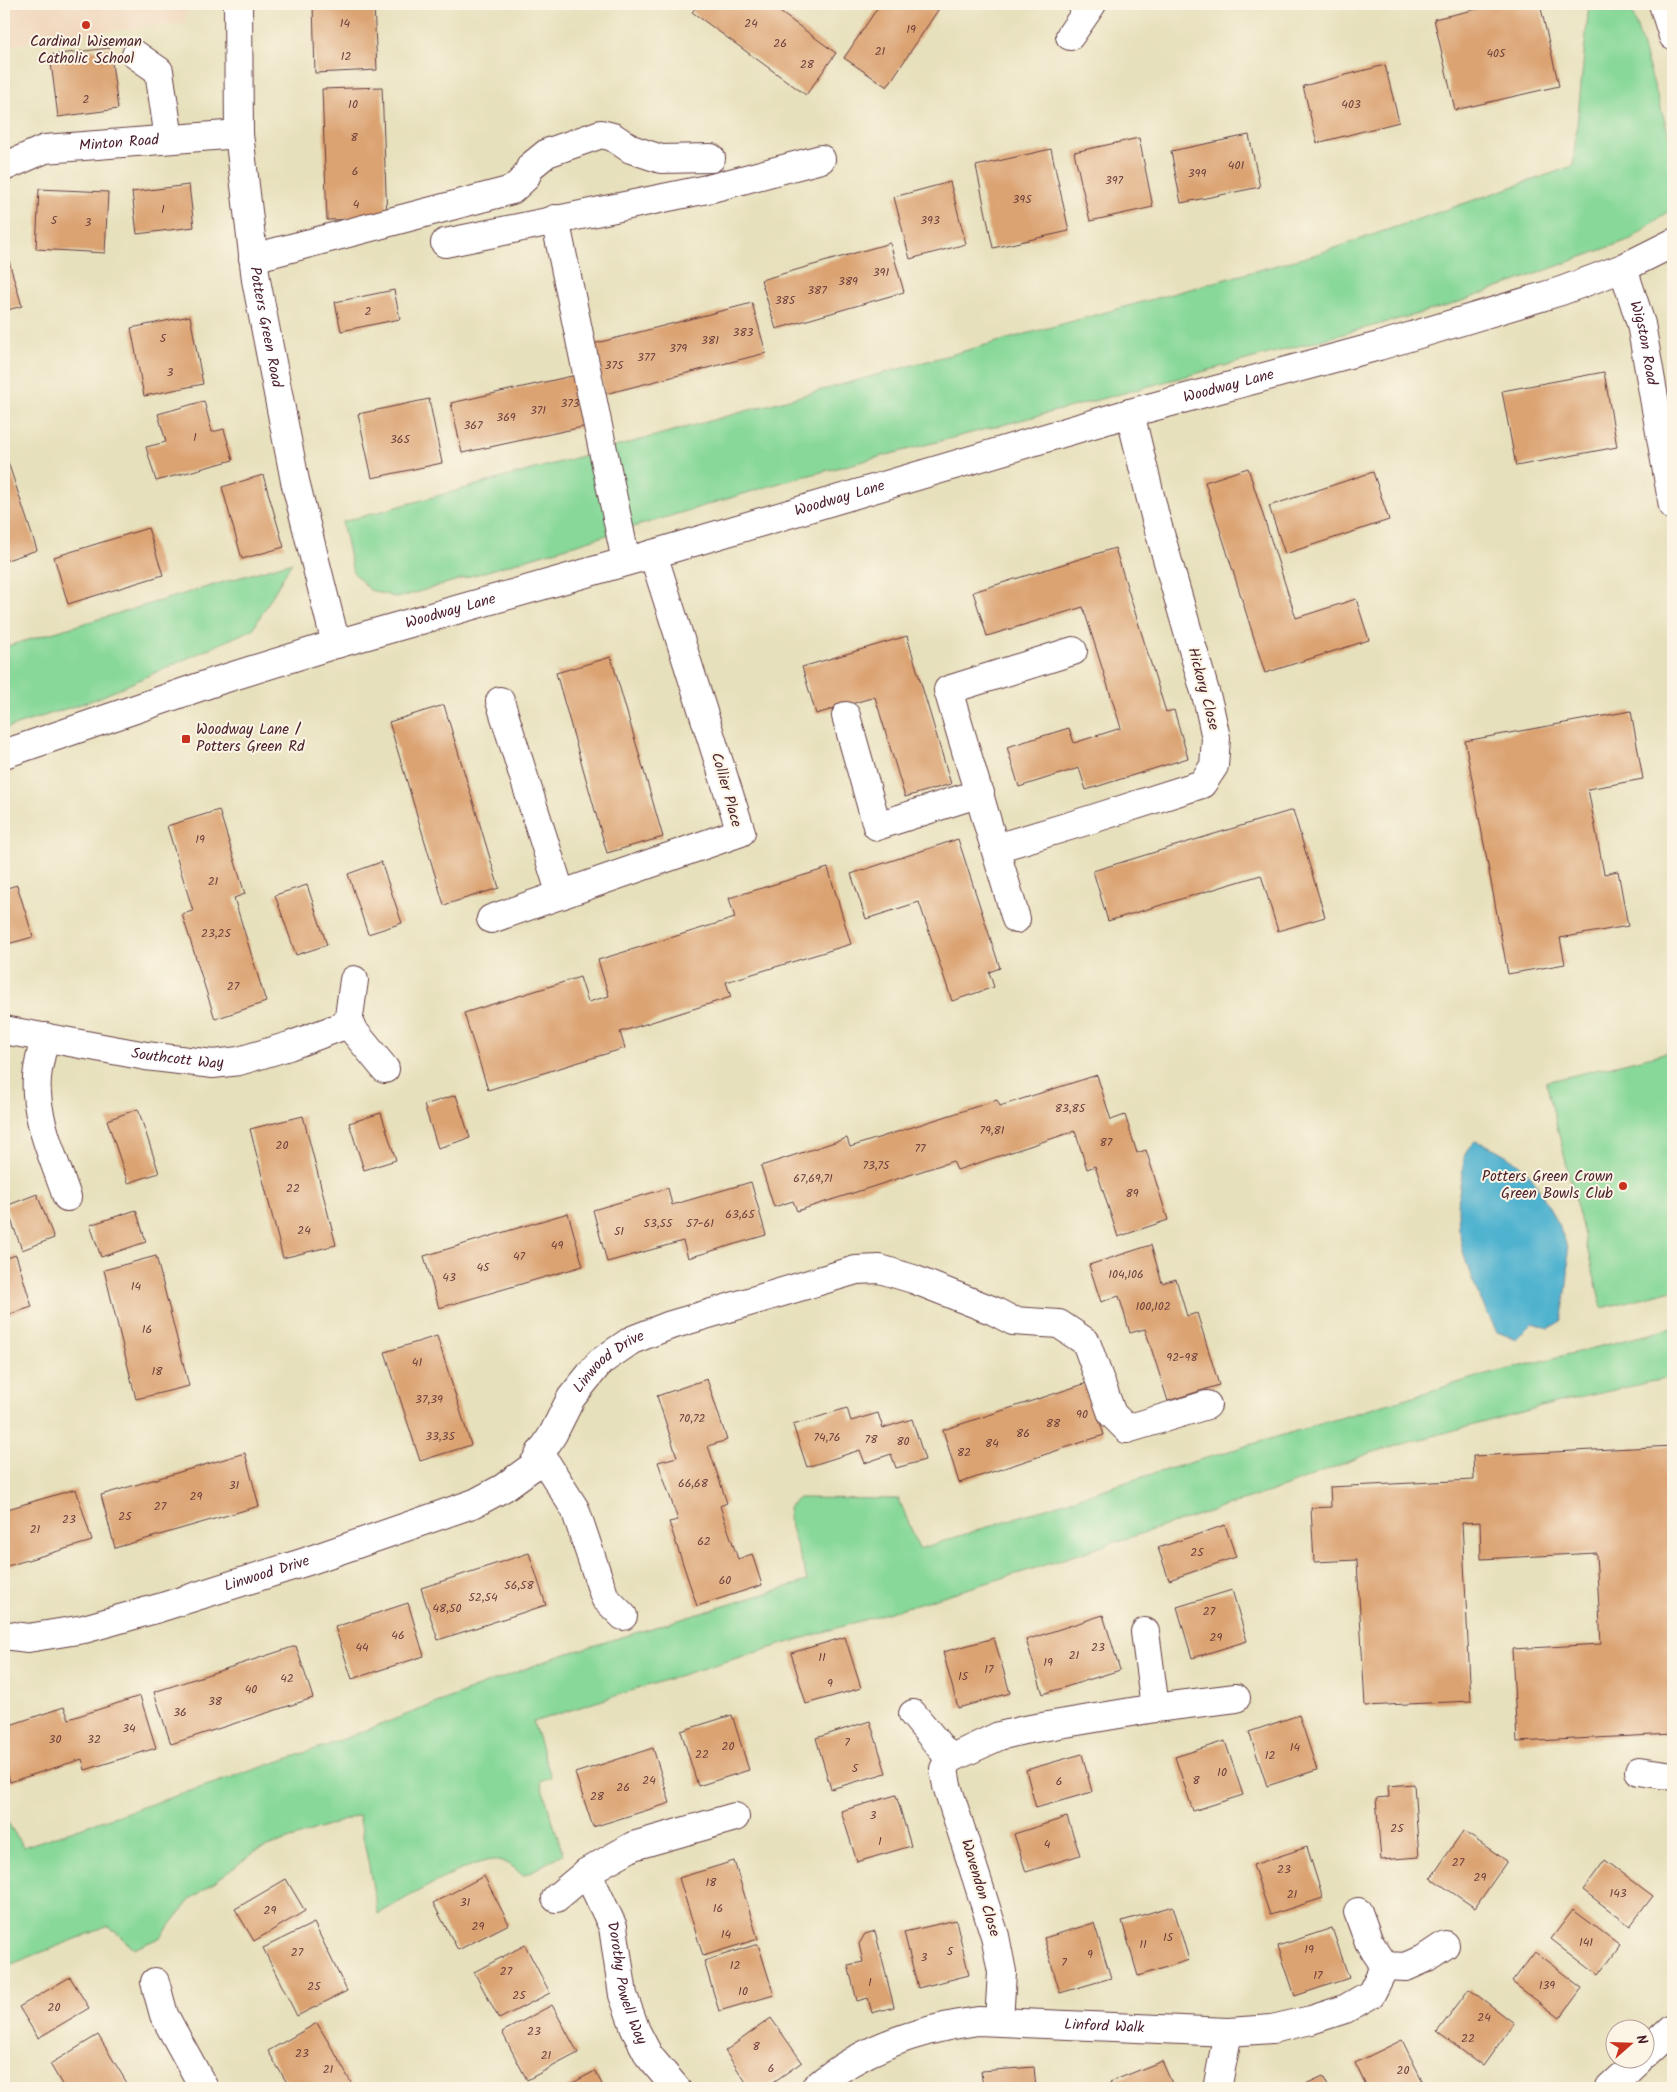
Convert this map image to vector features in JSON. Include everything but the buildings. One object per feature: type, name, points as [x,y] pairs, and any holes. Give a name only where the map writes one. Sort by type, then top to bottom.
[{"type":"street","name":"Potters Green Road","points":[[238,4],[239,134],[253,258],[296,481],[336,644]]},
{"type":"street","points":[[1070,36],[1092,4]]},
{"type":"street","points":[[1663,4],[1673,36]]},
{"type":"street","points":[[136,55],[159,71],[170,139]]},
{"type":"street","name":"Minton Road","points":[[4,168],[45,149],[239,134]]},
{"type":"street","points":[[253,258],[512,190],[525,178],[531,166],[547,153],[601,134],[613,137],[631,149],[661,159],[711,158]]},
{"type":"street","points":[[445,243],[712,188],[821,159]]},
{"type":"street","points":[[555,219],[626,561]]},
{"type":"street","name":"Woodway Lane","points":[[4,754],[217,681],[336,644],[652,554],[1130,413],[1379,346],[1561,291],[1623,268],[1673,243]]},
{"type":"street","name":"Wigston Road","points":[[1623,268],[1641,324],[1673,506]]},
{"type":"street","name":"Hickory Close","points":[[996,848],[1086,822],[1202,784],[1214,766],[1216,738],[1155,516],[1130,413]]},
{"type":"street","name":"Collier Place","points":[[491,919],[741,832],[652,554]]},
{"type":"street","points":[[1016,919],[977,782],[948,690],[1073,652]]},
{"type":"street","points":[[500,701],[561,895]]},
{"type":"street","points":[[846,716],[876,826],[977,782]]},
{"type":"street","points":[[354,980],[348,1024],[385,1068]]},
{"type":"street","name":"Southcott Way","points":[[4,1030],[146,1056],[213,1064],[239,1061],[289,1046],[348,1024]]},
{"type":"street","points":[[45,1037],[38,1071],[36,1093],[40,1116],[67,1197]]},
{"type":"street","name":"Linwood Drive","points":[[4,1635],[28,1638],[84,1629],[159,1608],[305,1562],[475,1503],[504,1488],[532,1467],[553,1434],[571,1398],[600,1362],[632,1340],[668,1326],[856,1270],[880,1269],[913,1279],[994,1312],[1013,1322],[1059,1324],[1086,1342],[1112,1414],[1127,1429],[1207,1405]]},
{"type":"street","points":[[540,1453],[575,1509],[605,1598],[624,1616]]},
{"type":"street","points":[[1145,1632],[1155,1708]]},
{"type":"street","points":[[914,1714],[950,1759],[999,1736],[1024,1730],[1155,1708],[1236,1698]]},
{"type":"street","name":"Wavendon Close","points":[[950,1759],[944,1769],[947,1786],[995,1936],[1002,1972],[999,2021]]},
{"type":"street","points":[[1639,1771],[1673,1776]]},
{"type":"street","points":[[556,1898],[587,1872],[633,1846],[735,1818]]},
{"type":"street","name":"Dorothy Powell Way","points":[[587,1872],[612,1927],[623,1995],[636,2031],[649,2056],[676,2088]]},
{"type":"street","points":[[1358,1912],[1369,1942],[1385,1966],[1406,1967],[1424,1959],[1445,1945]]},
{"type":"street","name":"Linford Walk","points":[[815,2088],[861,2057],[901,2038],[945,2025],[978,2021],[999,2021],[1228,2032],[1272,2029],[1311,2020],[1345,2009],[1371,1994],[1385,1966]]},
{"type":"street","points":[[155,1982],[164,2014],[204,2088]]},
{"type":"street","points":[[1654,2046],[1673,2028]]},
{"type":"street","points":[[1219,2088],[1218,2084],[1228,2032]]},
{"type":"street","points":[[1609,2088],[1629,2070]]},
{"type":"shaded area","name":"Cardinal Wiseman Catholic School","points":[[4,4],[185,4],[186,24],[150,26],[49,38],[4,47]]},
{"type":"green space","points":[[1589,4],[1630,4],[1673,149],[1673,200],[1671,209],[1631,239],[1451,305],[783,482],[398,598],[370,590],[353,572],[342,522],[1317,254],[1573,166]]},
{"type":"green space","points":[[292,562],[253,629],[96,699],[4,729],[4,647]]},
{"type":"green space","name":"Potters Green Crown Green Bowls Club","points":[[1673,1051],[1673,1290],[1602,1308],[1546,1082]]},
{"type":"green space","points":[[1673,1328],[1673,1377],[1555,1403],[1370,1453],[1276,1490],[1026,1571],[694,1671],[533,1722],[551,1777],[540,1781],[563,1854],[523,1876],[513,1867],[502,1861],[482,1862],[436,1882],[378,1914],[359,1815],[256,1851],[190,1900],[161,1937],[134,1949],[109,1926],[4,1967],[4,1816],[23,1847],[328,1745],[556,1657],[807,1581],[793,1535],[788,1507],[799,1498],[899,1499],[919,1549],[1139,1478],[1474,1378]]},
{"type":"water","points":[[1475,1141],[1502,1152],[1525,1170],[1548,1205],[1566,1244],[1568,1273],[1561,1321],[1549,1328],[1532,1323],[1516,1339],[1497,1332],[1478,1294],[1460,1237],[1458,1218],[1459,1197],[1464,1156]]},
{"type":"place","name":"Cardinal Wiseman Catholic School","points":[[86,25]]},
{"type":"place","name":"Woodway Lane / Potters Green Rd","points":[[186,739]]},
{"type":"place","name":"Potters Green Crown Green Bowls Club","points":[[1623,1186]]}]
